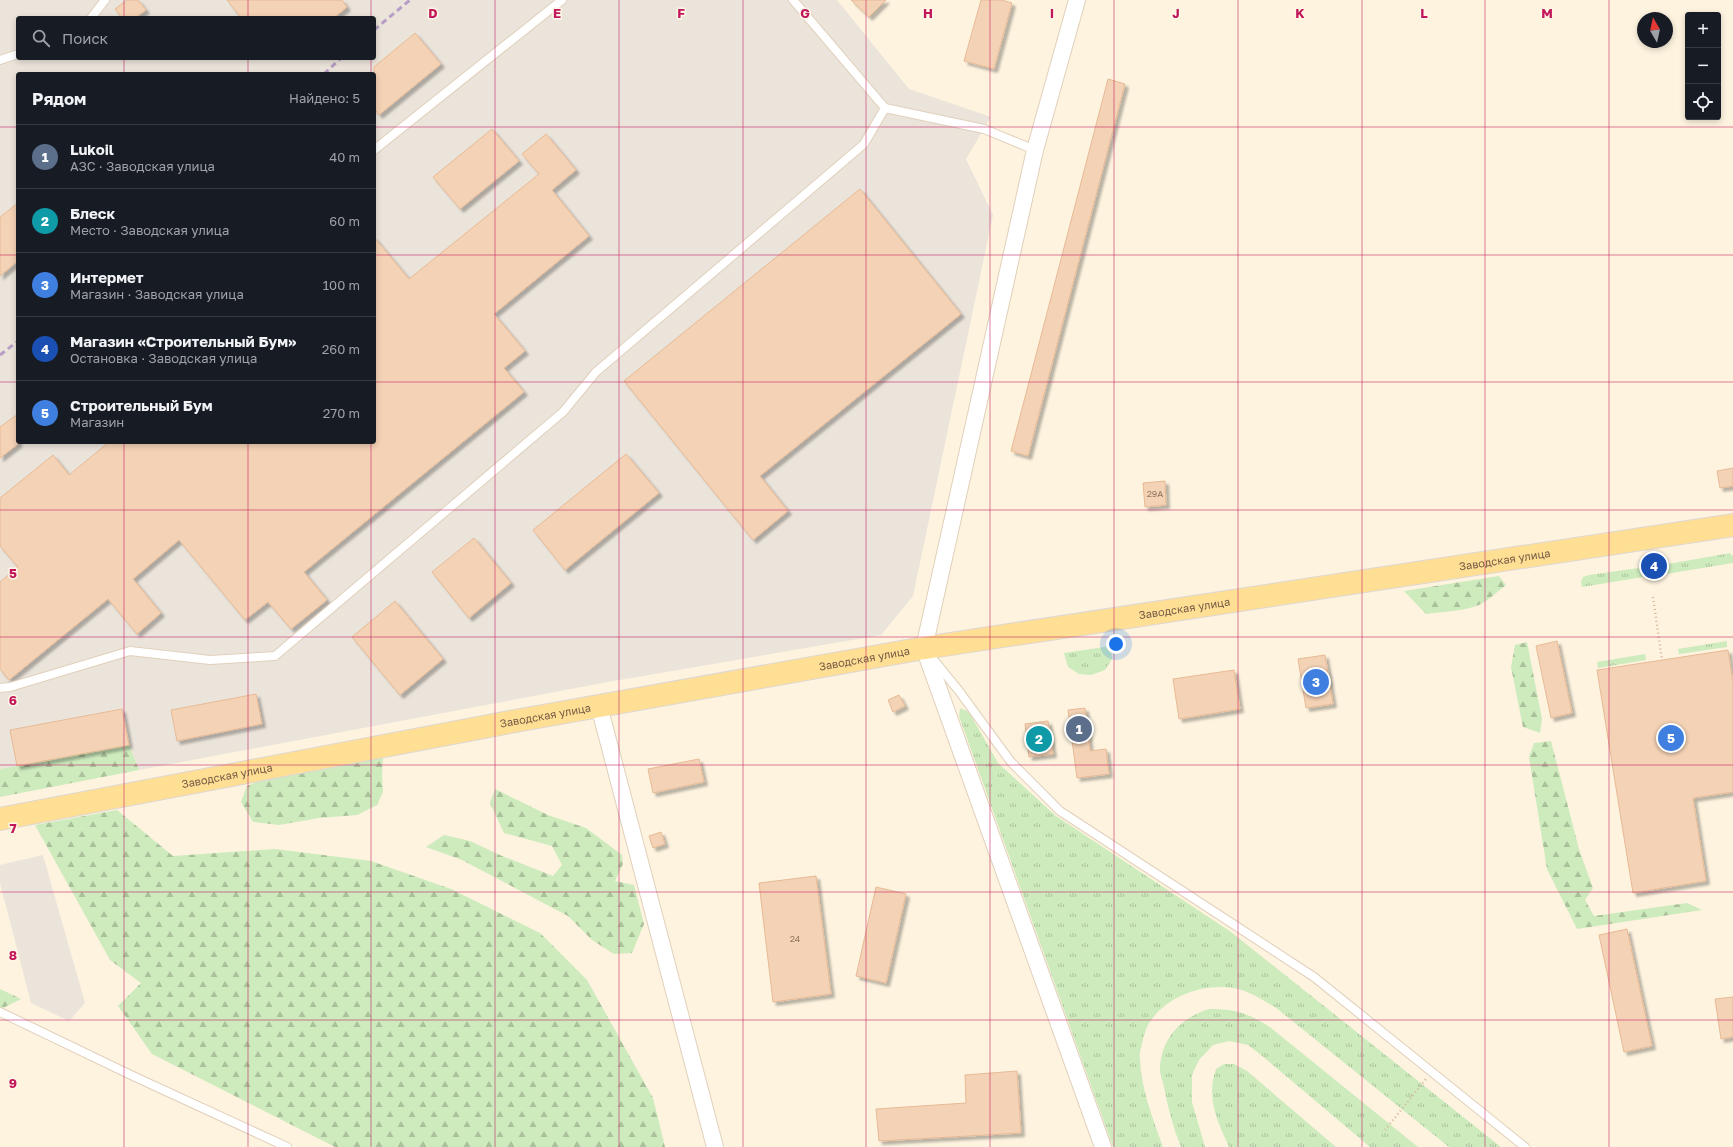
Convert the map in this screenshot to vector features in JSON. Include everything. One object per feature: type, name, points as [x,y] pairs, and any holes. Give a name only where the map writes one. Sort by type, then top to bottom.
[{"type":"main road","name":"Заводская улица","points":[[0,819],[599,706],[924,648],[1733,525]]},
{"type":"street","points":[[1076,0],[1035,150],[924,648],[1103,1147]]},
{"type":"street","points":[[599,706],[715,1147]]},
{"type":"lane","points":[[93,16],[105,0]]},
{"type":"lane","points":[[376,148],[562,0]]},
{"type":"lane","points":[[793,0],[885,108],[984,129],[1035,150]]},
{"type":"lane","points":[[0,60],[16,55]]},
{"type":"lane","points":[[0,688],[10,687],[130,651],[210,660],[275,656],[563,412],[596,372],[864,144],[885,108]]},
{"type":"lane","points":[[924,648],[959,691],[1011,762],[1060,811],[1314,977],[1525,1147]]},
{"type":"lane","points":[[0,1012],[132,1076],[287,1147]]},
{"type":"path","points":[[1653,596],[1662,660]]},
{"type":"path","points":[[1386,1130],[1432,1072]]},
{"type":"shaded area","points":[[0,0],[837,0],[909,89],[991,117],[966,159],[993,215],[913,596],[881,635],[608,682],[139,770],[129,745],[0,769]]},
{"type":"shaded area","points":[[43,855],[85,1003],[69,1021],[31,1003],[0,883],[0,865]]},
{"type":"green space","points":[[1730,553],[1733,556],[1733,563],[1666,574],[1665,568],[1668,564]]},
{"type":"green space","points":[[1639,568],[1643,577],[1582,587],[1581,582],[1583,577],[1589,575]]},
{"type":"green space","points":[[1499,576],[1506,585],[1479,605],[1460,610],[1426,614],[1404,591]]},
{"type":"green space","points":[[1727,641],[1727,647],[1679,654],[1678,649]]},
{"type":"green space","points":[[1527,642],[1542,719],[1540,733],[1523,727],[1511,667],[1515,645]]},
{"type":"green space","points":[[1111,646],[1112,659],[1105,670],[1091,675],[1079,674],[1068,667],[1064,653]]},
{"type":"green space","points":[[1645,654],[1646,660],[1598,668],[1597,662]]},
{"type":"green space","points":[[960,708],[969,712],[998,763],[1056,816],[1231,932],[1501,1147],[1449,1147],[1275,1007],[1239,989],[1211,987],[1188,993],[1168,1003],[1150,1022],[1144,1037],[1140,1053],[1141,1070],[1148,1104],[1163,1147],[1113,1147],[959,716]]},
{"type":"green space","points":[[1551,741],[1579,849],[1593,888],[1585,900],[1594,916],[1687,903],[1702,910],[1577,929],[1547,869],[1529,757],[1534,743]]},
{"type":"green space","points":[[129,745],[139,770],[0,797],[0,769]]},
{"type":"green space","points":[[383,756],[383,792],[377,805],[357,815],[319,818],[279,825],[253,822],[241,802],[247,786],[264,779]]},
{"type":"green space","points":[[495,789],[548,815],[586,828],[622,855],[623,864],[615,881],[634,885],[644,924],[632,953],[614,954],[592,940],[568,916],[462,860],[426,847],[444,835],[470,841],[502,856],[553,876],[562,865],[552,846],[504,833],[490,803]]},
{"type":"green space","points":[[117,810],[173,856],[275,849],[371,861],[451,889],[540,933],[587,980],[653,1098],[665,1147],[335,1147],[152,1054],[118,1006],[141,983],[110,960],[35,825]]},
{"type":"green space","points":[[0,989],[21,999],[3,1008],[0,1007]]},
{"type":"green space","points":[[1209,1009],[1235,1011],[1249,1015],[1271,1028],[1418,1147],[1370,1147],[1248,1045],[1229,1041],[1213,1045],[1199,1060],[1192,1075],[1192,1102],[1205,1147],[1181,1147],[1171,1117],[1161,1076],[1161,1058],[1164,1048],[1174,1031],[1190,1018]]},
{"type":"green space","points":[[1224,1064],[1234,1064],[1247,1071],[1336,1147],[1229,1147],[1220,1128],[1214,1109],[1212,1090],[1216,1069]]},
{"type":"building","points":[[127,0],[138,0],[146,10],[138,16],[120,16],[115,9]]},
{"type":"building","points":[[227,0],[342,0],[347,7],[336,16],[239,16]]},
{"type":"building","points":[[851,0],[886,0],[869,17]]},
{"type":"building","points":[[981,0],[1002,0],[1012,3],[994,69],[964,61]]},
{"type":"building","points":[[415,33],[441,64],[379,115],[376,111],[376,72],[374,72],[374,67]]},
{"type":"building","points":[[1108,79],[1125,84],[1028,456],[1011,451]]},
{"type":"building","points":[[492,129],[519,161],[460,209],[433,177]]},
{"type":"building","points":[[546,134],[576,170],[552,190],[589,236],[494,314],[525,351],[504,368],[524,392],[304,572],[327,600],[291,629],[268,602],[245,620],[179,540],[133,579],[161,613],[137,634],[108,599],[9,680],[0,669],[0,582],[18,567],[0,546],[0,498],[53,455],[69,475],[107,444],[376,444],[376,239],[409,279],[539,174],[522,154]]},
{"type":"building","points":[[860,189],[961,314],[760,476],[788,511],[753,540],[624,381]]},
{"type":"building","points":[[16,205],[16,263],[0,276],[0,217]]},
{"type":"building","points":[[16,415],[16,444],[18,444],[0,458],[0,427]]},
{"type":"building","points":[[626,454],[659,493],[565,570],[533,530]]},
{"type":"building","points":[[1733,468],[1733,486],[1720,488],[1717,471]]},
{"type":"building","points":[[1165,481],[1166,505],[1145,507],[1143,483]]},
{"type":"building","points":[[474,538],[511,583],[469,618],[432,572]]},
{"type":"building","points":[[395,601],[443,659],[400,695],[352,637]]},
{"type":"building","points":[[1557,641],[1572,713],[1551,718],[1536,646]]},
{"type":"building","points":[[1728,650],[1733,683],[1733,792],[1693,798],[1706,881],[1633,893],[1597,670]]},
{"type":"building","points":[[1325,655],[1333,704],[1306,708],[1298,659]]},
{"type":"building","points":[[1234,670],[1240,709],[1179,719],[1173,679]]},
{"type":"building","points":[[256,694],[262,724],[177,741],[171,710]]},
{"type":"building","points":[[899,695],[905,706],[893,712],[888,700]]},
{"type":"building","points":[[1085,708],[1090,751],[1106,749],[1109,774],[1077,778],[1068,710]]},
{"type":"building","points":[[122,709],[129,745],[17,766],[10,730]]},
{"type":"building","points":[[1048,721],[1053,754],[1029,757],[1025,724]]},
{"type":"building","points":[[699,759],[704,782],[653,793],[648,769]]},
{"type":"building","points":[[661,832],[665,844],[653,848],[649,836]]},
{"type":"building","points":[[816,876],[831,994],[773,1002],[759,883]]},
{"type":"building","points":[[876,887],[906,894],[886,983],[856,976]]},
{"type":"building","points":[[1627,929],[1652,1046],[1624,1052],[1599,935]]},
{"type":"building","points":[[1733,997],[1733,1037],[1721,1039],[1715,999]]},
{"type":"building","points":[[1017,1071],[1021,1133],[879,1141],[876,1109],[966,1103],[965,1075]]},
{"type":"railway","points":[[376,28],[410,0]]},
{"type":"railway","points":[[326,72],[339,60]]},
{"type":"railway","points":[[0,355],[16,343]]},
{"type":"place","name":"Магазин «Строительный Бум»","points":[[1654,566]]},
{"type":"place","name":"Интермет","points":[[1316,682]]},
{"type":"place","name":"Lukoil","points":[[1079,729]]},
{"type":"place","name":"Строительный Бум","points":[[1671,738]]},
{"type":"place","name":"Блеск","points":[[1039,739]]}]
